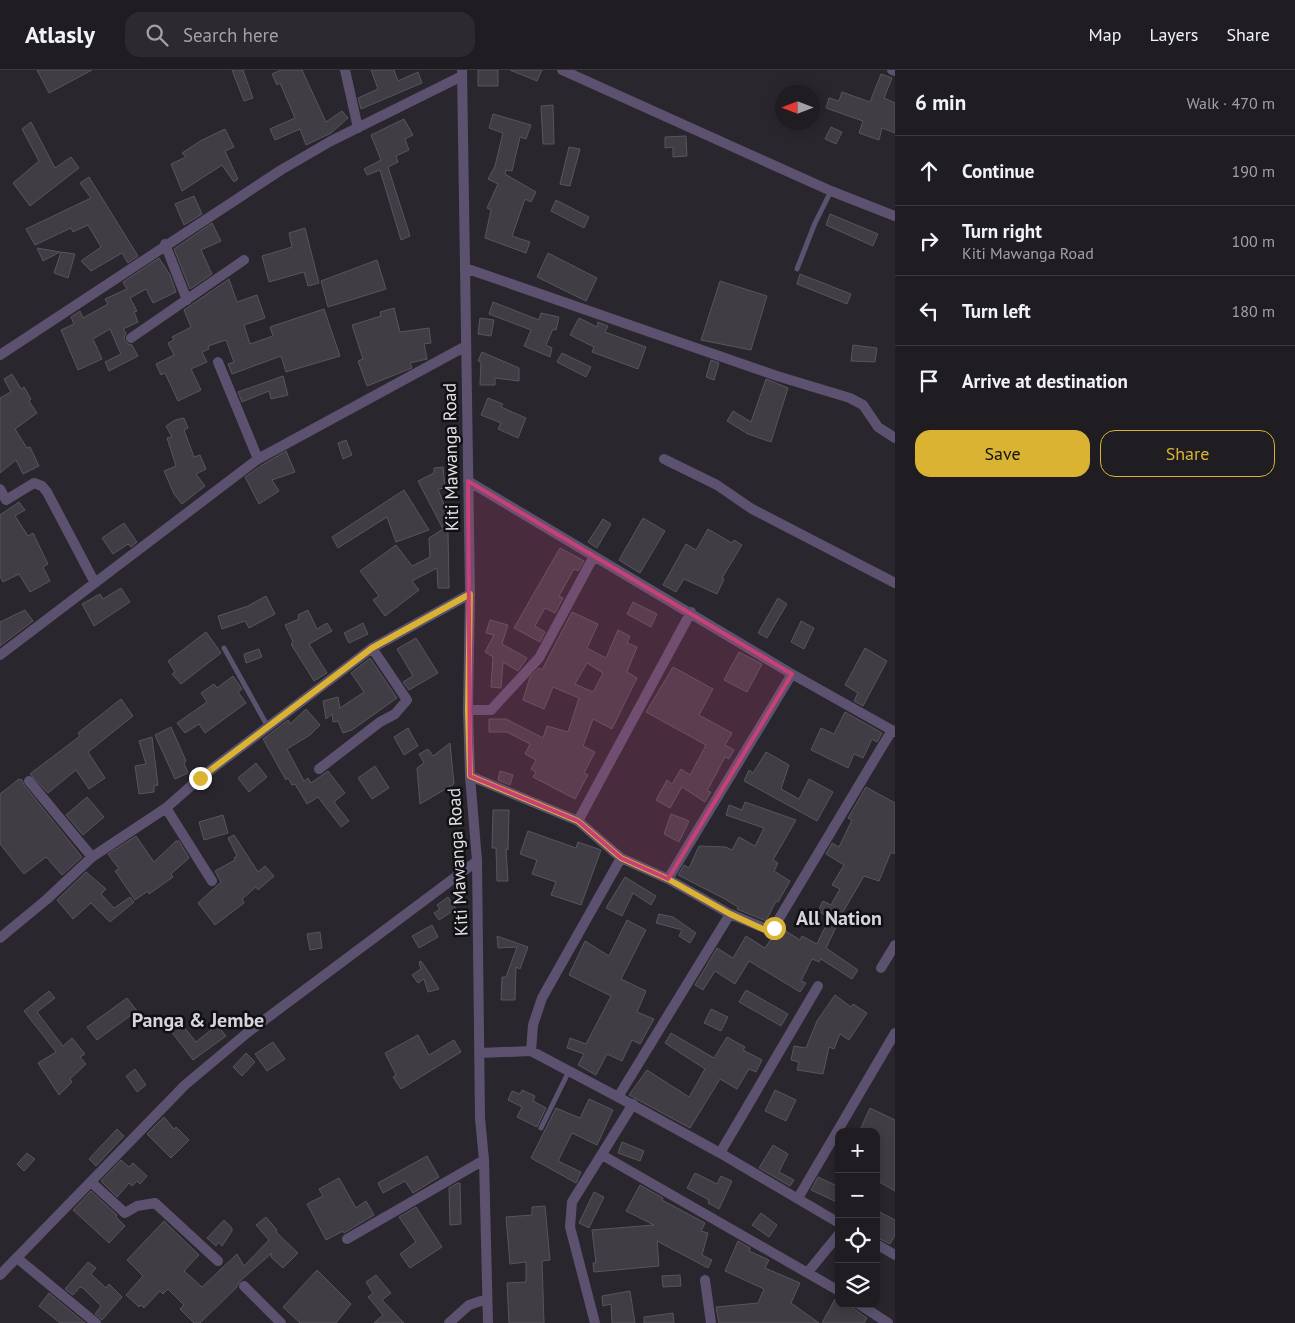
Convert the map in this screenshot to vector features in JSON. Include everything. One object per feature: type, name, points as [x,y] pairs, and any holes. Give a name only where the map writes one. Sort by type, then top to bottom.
[{"type":"street","points":[[345,70],[358,128]]},
{"type":"street","points":[[562,70],[831,191],[895,216]]},
{"type":"street","points":[[0,355],[165,244],[281,170],[462,73]]},
{"type":"street","name":"Kiti Mawanga Road","points":[[462,73],[470,594],[468,710],[470,776],[478,861],[480,1118],[484,1160],[488,1323]]},
{"type":"street","points":[[165,244],[187,300]]},
{"type":"street","points":[[131,338],[244,260]]},
{"type":"street","points":[[465,268],[759,370],[850,398],[863,405],[878,427],[895,438]]},
{"type":"street","points":[[0,655],[258,459],[466,346]]},
{"type":"street","points":[[218,362],[258,459]]},
{"type":"street","points":[[664,459],[717,485],[752,509],[895,583]]},
{"type":"street","points":[[468,481],[691,612],[792,674],[893,731],[774,928],[769,930],[730,914],[668,879],[621,858],[578,821],[470,776]]},
{"type":"street","points":[[0,489],[6,500],[34,484],[42,486],[95,583]]},
{"type":"street","points":[[468,710],[491,710],[539,658],[594,556]]},
{"type":"street","points":[[0,938],[46,900],[92,857],[166,808],[200,778],[372,648],[470,594]]},
{"type":"street","points":[[578,821],[691,612]]},
{"type":"street","points":[[319,769],[380,722],[395,714],[407,700],[372,648]]},
{"type":"street","points":[[668,879],[792,674]]},
{"type":"street","points":[[28,781],[92,857]]},
{"type":"street","points":[[166,808],[212,881]]},
{"type":"street","points":[[531,1052],[532,1025],[542,998],[621,858]]},
{"type":"street","points":[[0,1275],[185,1085],[240,1039],[478,861]]},
{"type":"street","points":[[618,1097],[730,914]]},
{"type":"street","points":[[881,968],[895,945]]},
{"type":"street","points":[[720,1153],[818,986]]},
{"type":"street","points":[[798,1198],[895,1033]]},
{"type":"street","points":[[479,1053],[531,1052],[633,1104],[835,1221]]},
{"type":"street","points":[[595,1323],[570,1227],[570,1211],[572,1202],[633,1104]]},
{"type":"street","points":[[602,1155],[835,1289]]},
{"type":"street","points":[[347,1239],[484,1160]]},
{"type":"street","points":[[91,1182],[125,1213],[137,1206],[155,1204],[218,1261]]},
{"type":"street","points":[[808,1272],[835,1239]]},
{"type":"street","points":[[880,1246],[895,1255]]},
{"type":"street","points":[[17,1258],[96,1323]]},
{"type":"street","points":[[704,1280],[711,1323]]},
{"type":"street","points":[[244,1286],[281,1323]]},
{"type":"street","points":[[449,1323],[469,1305],[487,1299]]},
{"type":"street","points":[[865,1308],[888,1323]]},
{"type":"lane","points":[[797,269],[815,223],[831,191]]},
{"type":"lane","points":[[224,648],[268,728]]},
{"type":"lane","points":[[542,1128],[569,1071]]},
{"type":"highlighted area","points":[[468,481],[792,674],[668,879],[621,858],[578,821],[470,776]]},
{"type":"building","points":[[37,70],[92,70],[49,93]]},
{"type":"building","points":[[232,70],[243,70],[253,98],[244,101]]},
{"type":"building","points":[[281,70],[302,70],[326,122],[342,111],[348,118],[331,133],[306,145],[300,129],[275,140],[270,129],[295,118],[280,83],[277,85],[272,74]]},
{"type":"building","points":[[371,70],[394,70],[398,81],[418,72],[422,83],[361,109],[358,98],[378,89]]},
{"type":"building","points":[[478,70],[498,70],[498,86],[478,86]]},
{"type":"building","points":[[510,70],[542,70],[537,81]]},
{"type":"building","points":[[881,74],[892,78],[884,98],[895,103],[895,133],[882,128],[879,140],[859,133],[863,121],[826,108],[829,98],[839,101],[842,92],[870,102]]},
{"type":"building","points":[[553,105],[554,144],[543,144],[541,106]]},
{"type":"building","points":[[493,114],[531,125],[526,139],[520,137],[512,171],[506,170],[505,174],[536,192],[531,202],[525,199],[512,236],[530,242],[526,253],[485,238],[491,210],[487,208],[498,184],[488,179],[495,166],[503,133],[489,128]]},
{"type":"building","points":[[404,119],[413,135],[405,139],[409,150],[396,156],[398,162],[388,167],[410,236],[401,240],[380,170],[367,175],[364,169],[381,160],[371,135]]},
{"type":"building","points":[[31,122],[55,168],[71,157],[79,168],[30,206],[13,183],[39,161],[22,129]]},
{"type":"building","points":[[831,127],[842,132],[836,144],[825,139]]},
{"type":"building","points":[[225,129],[234,147],[225,151],[238,179],[234,182],[222,165],[182,191],[171,164],[186,157],[182,153],[202,140]]},
{"type":"building","points":[[686,136],[687,156],[673,157],[673,147],[665,148],[665,137]]},
{"type":"building","points":[[569,147],[580,149],[570,186],[560,184]]},
{"type":"building","points":[[89,177],[138,256],[128,263],[122,253],[91,271],[81,261],[101,247],[88,225],[73,232],[71,228],[35,245],[26,229],[91,198],[80,183]]},
{"type":"building","points":[[194,196],[202,214],[184,225],[175,204]]},
{"type":"building","points":[[556,200],[589,217],[584,228],[551,211]]},
{"type":"building","points":[[830,214],[878,234],[873,246],[826,225]]},
{"type":"building","points":[[212,223],[221,241],[201,250],[212,274],[190,289],[174,249]]},
{"type":"building","points":[[305,228],[319,283],[308,286],[304,272],[269,282],[262,256],[292,247],[289,233]]},
{"type":"building","points":[[37,248],[60,252],[43,261]]},
{"type":"building","points":[[61,252],[75,254],[68,278],[54,273]]},
{"type":"building","points":[[548,253],[597,278],[586,301],[537,277]]},
{"type":"building","points":[[159,258],[170,275],[176,292],[153,303],[146,289],[130,298],[137,311],[134,312],[138,322],[123,329],[126,333],[124,339],[128,344],[132,345],[138,356],[109,371],[105,362],[121,354],[110,329],[93,339],[102,359],[78,370],[61,330],[74,324],[71,317],[80,311],[83,318],[108,304],[105,299],[127,289],[123,282]]},
{"type":"building","points":[[377,260],[386,289],[328,307],[321,281]]},
{"type":"building","points":[[800,274],[851,294],[847,304],[797,284]]},
{"type":"building","points":[[229,279],[237,302],[257,295],[265,318],[244,325],[250,344],[273,336],[270,327],[324,309],[340,356],[286,372],[281,356],[232,374],[228,364],[234,362],[226,340],[208,346],[209,349],[202,352],[207,362],[191,369],[201,390],[178,401],[165,373],[161,375],[156,364],[174,355],[168,343],[174,340],[172,337],[191,327],[184,310]]},
{"type":"building","points":[[720,281],[767,296],[751,350],[701,340]]},
{"type":"building","points":[[493,302],[539,320],[541,313],[559,317],[556,330],[553,329],[546,345],[552,348],[550,357],[524,346],[531,330],[489,314]]},
{"type":"building","points":[[394,308],[400,332],[429,328],[431,343],[424,344],[427,359],[410,363],[412,368],[367,386],[358,361],[363,359],[352,325],[381,316],[380,312]]},
{"type":"building","points":[[480,318],[494,320],[491,336],[478,334]]},
{"type":"building","points":[[579,318],[597,327],[598,322],[608,326],[605,332],[646,347],[638,369],[592,352],[594,347],[570,335]]},
{"type":"building","points":[[853,345],[877,348],[875,362],[851,361]]},
{"type":"building","points":[[482,352],[519,368],[519,381],[495,378],[495,385],[480,385],[481,362],[478,361]]},
{"type":"building","points":[[562,353],[591,367],[586,377],[557,362]]},
{"type":"building","points":[[711,360],[719,363],[714,380],[706,377]]},
{"type":"building","points":[[12,374],[21,389],[24,387],[31,399],[29,401],[37,413],[15,429],[27,448],[30,447],[39,466],[23,474],[16,460],[0,473],[0,398],[11,392],[4,379]]},
{"type":"building","points":[[283,376],[288,395],[271,399],[269,391],[242,402],[238,392]]},
{"type":"building","points":[[766,379],[788,388],[771,442],[748,434],[727,421],[733,411],[751,422]]},
{"type":"building","points":[[488,398],[503,404],[501,407],[526,418],[518,438],[498,429],[501,423],[481,415]]},
{"type":"building","points":[[184,418],[188,428],[184,430],[194,457],[200,455],[206,469],[196,474],[205,486],[182,504],[174,494],[164,471],[176,466],[167,438],[172,437],[166,426],[175,420]]},
{"type":"building","points":[[346,440],[352,455],[343,459],[338,443]]},
{"type":"building","points":[[286,451],[295,472],[272,480],[279,491],[259,504],[245,477]]},
{"type":"building","points":[[443,467],[445,488],[438,489],[446,510],[444,511],[448,531],[449,588],[438,588],[437,568],[412,581],[419,590],[385,616],[373,600],[379,596],[360,571],[396,545],[412,566],[430,557],[429,538],[443,529],[418,481],[434,473],[434,468]]},
{"type":"building","points":[[404,490],[429,530],[396,542],[387,517],[338,548],[332,537]]},
{"type":"building","points":[[19,502],[25,510],[15,516],[28,536],[33,533],[48,564],[43,567],[50,581],[30,592],[19,574],[3,582],[0,576],[0,515]]},
{"type":"building","points":[[643,518],[665,531],[640,573],[619,560]]},
{"type":"building","points":[[603,519],[611,524],[597,548],[588,542]]},
{"type":"building","points":[[124,523],[137,542],[131,547],[128,544],[113,554],[102,538]]},
{"type":"building","points":[[708,529],[732,543],[734,540],[742,545],[722,578],[724,579],[717,594],[684,579],[676,592],[663,585],[686,544],[696,550]]},
{"type":"building","points":[[560,548],[584,561],[578,571],[574,569],[559,596],[563,598],[555,613],[545,608],[535,626],[545,632],[540,642],[514,628]]},
{"type":"building","points":[[121,588],[130,602],[94,626],[82,604],[100,594],[103,599]]},
{"type":"building","points":[[266,596],[275,614],[249,628],[245,621],[222,629],[218,616],[248,606]]},
{"type":"building","points":[[778,598],[787,604],[767,638],[758,633]]},
{"type":"building","points":[[633,602],[657,614],[651,627],[627,614]]},
{"type":"building","points":[[25,610],[33,621],[0,646],[0,622]]},
{"type":"building","points":[[308,610],[317,629],[327,623],[332,631],[309,644],[327,673],[314,681],[291,644],[293,642],[285,625],[299,619],[298,615]]},
{"type":"building","points":[[572,612],[598,624],[587,648],[606,658],[618,630],[630,636],[627,643],[637,647],[627,672],[637,678],[612,729],[593,719],[583,746],[595,752],[584,773],[588,775],[575,799],[533,777],[536,772],[531,769],[536,760],[525,754],[530,744],[507,732],[489,732],[489,719],[506,719],[543,738],[547,726],[568,732],[579,698],[553,687],[544,709],[523,700],[530,677],[539,668],[542,670]],"holes":[[[587,663],[603,673],[593,692],[575,684]]]},
{"type":"building","points":[[490,620],[508,625],[502,644],[527,658],[518,671],[503,662],[501,688],[491,687],[493,657],[485,652],[494,635],[486,633]]},
{"type":"building","points":[[801,621],[814,628],[804,649],[791,642]]},
{"type":"building","points":[[363,623],[368,634],[349,643],[344,633]]},
{"type":"building","points":[[206,632],[221,653],[181,684],[172,674],[175,672],[168,661]]},
{"type":"building","points":[[416,638],[438,673],[409,690],[403,682],[413,676],[397,649]]},
{"type":"building","points":[[865,648],[887,661],[863,706],[854,701],[858,693],[845,685]]},
{"type":"building","points":[[259,649],[262,657],[246,663],[244,654]]},
{"type":"building","points":[[739,652],[762,664],[747,692],[724,680]]},
{"type":"building","points":[[370,658],[397,698],[352,730],[343,733],[338,721],[333,722],[332,714],[326,719],[323,701],[338,697],[340,708],[364,692],[351,673]]},
{"type":"building","points":[[673,667],[713,689],[699,715],[732,733],[725,745],[734,750],[729,759],[725,757],[707,791],[711,792],[705,802],[682,787],[670,808],[656,800],[667,780],[672,784],[681,769],[690,775],[706,745],[646,712]]},
{"type":"building","points":[[233,676],[242,689],[238,692],[246,703],[205,733],[199,724],[185,733],[177,723],[207,702],[201,693],[214,684],[217,688]]},
{"type":"building","points":[[121,699],[133,716],[88,752],[105,778],[89,789],[76,770],[48,793],[30,774],[80,736],[78,733]]},
{"type":"building","points":[[306,709],[320,725],[310,735],[287,749],[304,781],[308,778],[311,783],[328,771],[345,793],[334,802],[349,821],[341,827],[318,797],[307,804],[295,784],[292,785],[288,778],[286,780],[263,739],[288,720],[290,724]]},
{"type":"building","points":[[845,712],[882,733],[877,742],[872,739],[863,758],[854,754],[848,768],[811,750],[821,728],[834,734]]},
{"type":"building","points":[[171,727],[186,761],[184,763],[188,773],[175,779],[155,735]]},
{"type":"building","points":[[408,728],[418,746],[404,755],[394,737]]},
{"type":"building","points":[[152,737],[158,785],[154,786],[154,792],[139,794],[135,766],[146,764],[139,741]]},
{"type":"building","points":[[450,743],[454,784],[420,804],[417,768],[424,763],[419,754],[428,749],[433,756]]},
{"type":"building","points":[[766,752],[789,765],[781,789],[799,799],[809,779],[833,792],[817,821],[744,781],[749,770],[753,773]]},
{"type":"building","points":[[256,763],[267,777],[249,792],[238,778]]},
{"type":"building","points":[[375,766],[389,788],[372,799],[358,778]]},
{"type":"building","points":[[500,771],[513,775],[510,785],[498,780]]},
{"type":"building","points":[[19,779],[22,780],[82,857],[62,875],[46,857],[24,874],[0,844],[0,794]]},
{"type":"building","points":[[866,787],[895,803],[895,854],[891,852],[879,881],[864,876],[837,922],[818,911],[823,901],[831,905],[840,889],[832,885],[844,865],[826,854],[832,843],[839,847],[852,820],[848,818]]},
{"type":"building","points":[[87,797],[104,817],[83,835],[66,815]]},
{"type":"building","points":[[745,802],[796,820],[773,860],[778,863],[774,871],[790,881],[778,902],[776,901],[766,921],[737,909],[738,907],[725,899],[678,875],[684,865],[689,868],[699,846],[726,847],[732,850],[739,837],[755,846],[764,828],[726,815],[729,805],[742,810]]},
{"type":"building","points":[[493,810],[509,810],[508,850],[506,849],[508,881],[497,881],[496,848],[492,848]]},
{"type":"building","points":[[671,814],[689,821],[679,842],[664,834]]},
{"type":"building","points":[[223,815],[228,833],[204,840],[199,822]]},
{"type":"building","points":[[528,831],[576,848],[578,842],[601,850],[581,905],[551,895],[556,882],[532,874],[537,860],[520,854]]},
{"type":"building","points":[[234,835],[258,872],[265,866],[274,876],[258,890],[256,887],[242,899],[244,903],[215,925],[198,903],[221,882],[215,871],[235,860],[234,858],[237,856],[228,838]]},
{"type":"building","points":[[136,836],[154,862],[176,841],[179,841],[189,858],[171,874],[173,877],[149,894],[148,891],[135,900],[115,871],[119,869],[108,854]]},
{"type":"building","points":[[86,872],[106,889],[101,894],[114,908],[130,897],[134,902],[110,922],[91,903],[73,919],[57,900]]},
{"type":"building","points":[[625,877],[656,896],[651,905],[633,893],[622,916],[606,908]]},
{"type":"building","points":[[448,897],[456,909],[439,920],[434,913],[440,909],[437,905]]},
{"type":"building","points":[[659,914],[673,917],[696,933],[690,943],[679,936],[682,930],[656,923]]},
{"type":"building","points":[[829,919],[838,923],[826,948],[858,970],[852,979],[821,959],[819,962],[812,959],[801,981],[806,983],[800,992],[749,961],[735,984],[715,971],[703,990],[695,985],[717,948],[733,958],[746,936],[765,948],[781,928],[800,940],[802,936],[817,944]]},
{"type":"building","points":[[627,920],[646,930],[621,979],[646,991],[637,1012],[654,1019],[640,1044],[632,1040],[622,1061],[607,1054],[596,1075],[578,1065],[584,1054],[567,1048],[570,1038],[586,1044],[611,996],[569,975],[585,941],[609,956]]},
{"type":"building","points":[[432,925],[438,937],[419,948],[412,936]]},
{"type":"building","points":[[320,932],[322,948],[310,950],[307,934]]},
{"type":"building","points":[[497,936],[528,947],[520,969],[516,967],[515,1000],[501,1000],[502,977],[506,977],[517,947],[498,948]]},
{"type":"building","points":[[421,961],[439,989],[428,992],[424,979],[418,983],[412,975],[421,969],[419,962]]},
{"type":"building","points":[[746,990],[788,1014],[781,1026],[739,1002]]},
{"type":"building","points":[[49,991],[55,998],[37,1012],[63,1046],[72,1038],[85,1054],[80,1057],[86,1064],[70,1079],[72,1082],[59,1095],[38,1063],[56,1052],[24,1011]]},
{"type":"building","points":[[835,995],[851,1007],[853,1004],[867,1013],[849,1040],[840,1034],[834,1049],[829,1047],[823,1074],[797,1070],[799,1062],[791,1060],[794,1046],[806,1048],[817,1021]]},
{"type":"building","points":[[127,998],[137,1011],[97,1040],[87,1027]]},
{"type":"building","points":[[711,1009],[728,1017],[721,1031],[704,1023]]},
{"type":"building","points":[[177,1018],[196,1042],[217,1025],[226,1036],[193,1060],[167,1026]]},
{"type":"building","points":[[671,1033],[714,1058],[727,1037],[745,1047],[743,1050],[762,1060],[756,1072],[749,1069],[737,1089],[720,1079],[690,1128],[629,1095],[647,1070],[689,1097],[705,1069],[665,1043]]},
{"type":"building","points":[[418,1035],[429,1055],[454,1040],[461,1052],[401,1089],[393,1077],[396,1075],[385,1053]]},
{"type":"building","points":[[273,1042],[285,1059],[267,1071],[255,1054]]},
{"type":"building","points":[[246,1053],[255,1062],[242,1076],[233,1067]]},
{"type":"building","points":[[135,1069],[146,1085],[137,1092],[126,1076]]},
{"type":"building","points":[[522,1090],[535,1096],[533,1101],[546,1108],[537,1127],[517,1117],[522,1107],[508,1100],[512,1091],[520,1094]]},
{"type":"building","points":[[775,1090],[796,1100],[786,1121],[765,1111]]},
{"type":"building","points":[[589,1099],[613,1110],[597,1145],[572,1133],[558,1161],[581,1172],[576,1183],[531,1158],[556,1108],[580,1118]]},
{"type":"building","points":[[870,1108],[895,1120],[895,1191],[880,1182],[880,1128],[861,1128]]},
{"type":"building","points":[[164,1117],[174,1129],[176,1127],[189,1140],[171,1158],[147,1134]]},
{"type":"building","points":[[117,1129],[124,1136],[96,1166],[89,1159]]},
{"type":"building","points":[[622,1142],[644,1151],[640,1161],[618,1153]]},
{"type":"building","points":[[773,1145],[788,1154],[779,1172],[794,1180],[790,1186],[759,1168]]},
{"type":"building","points":[[27,1153],[35,1159],[24,1171],[17,1164]]},
{"type":"building","points":[[427,1156],[439,1177],[413,1193],[405,1181],[383,1193],[378,1183]]},
{"type":"building","points":[[121,1160],[129,1167],[133,1163],[147,1176],[140,1184],[137,1181],[132,1186],[129,1183],[117,1197],[101,1181]]},
{"type":"building","points":[[695,1173],[717,1184],[721,1176],[732,1181],[719,1209],[708,1203],[709,1200],[687,1188]]},
{"type":"building","points":[[818,1177],[835,1185],[835,1201],[811,1190]]},
{"type":"building","points":[[339,1178],[356,1208],[366,1201],[374,1215],[344,1233],[343,1231],[326,1240],[307,1204],[323,1196],[319,1189]]},
{"type":"building","points":[[460,1183],[461,1224],[450,1225],[449,1188]]},
{"type":"building","points":[[640,1185],[663,1198],[662,1200],[705,1223],[701,1231],[708,1233],[702,1255],[712,1260],[708,1268],[657,1241],[659,1266],[594,1272],[593,1263],[596,1263],[592,1230],[654,1225],[626,1211]]},
{"type":"building","points":[[91,1191],[117,1215],[116,1217],[125,1226],[109,1243],[73,1210]]},
{"type":"building","points":[[594,1192],[604,1197],[589,1228],[579,1223]]},
{"type":"building","points":[[545,1206],[550,1260],[542,1261],[544,1323],[509,1323],[507,1283],[526,1282],[526,1262],[510,1264],[506,1217],[532,1215],[532,1207]]},
{"type":"building","points":[[416,1207],[442,1247],[410,1268],[400,1254],[416,1242],[399,1217]]},
{"type":"building","points":[[880,1212],[895,1220],[895,1235],[890,1244],[880,1239]]},
{"type":"building","points":[[761,1213],[777,1225],[769,1237],[752,1225]]},
{"type":"building","points":[[266,1217],[277,1230],[276,1232],[298,1253],[283,1268],[271,1257],[272,1253],[240,1281],[236,1288],[200,1323],[194,1323],[180,1309],[184,1305],[168,1289],[163,1294],[160,1291],[144,1308],[141,1305],[139,1307],[126,1295],[143,1276],[127,1260],[164,1221],[199,1255],[184,1271],[202,1287],[237,1254],[244,1266],[269,1240],[256,1225]]},
{"type":"building","points":[[224,1220],[232,1228],[232,1231],[222,1246],[219,1242],[216,1246],[207,1238]]},
{"type":"building","points":[[738,1241],[750,1248],[749,1251],[769,1260],[765,1268],[800,1283],[791,1303],[819,1323],[719,1323],[716,1307],[758,1303],[764,1289],[725,1271]]},
{"type":"building","points":[[88,1262],[96,1268],[91,1274],[106,1288],[109,1284],[122,1297],[102,1320],[95,1314],[101,1306],[83,1288],[80,1287],[73,1295],[65,1289]]},
{"type":"building","points":[[317,1270],[351,1304],[336,1323],[300,1323],[283,1307]]},
{"type":"building","points":[[376,1275],[391,1293],[382,1300],[404,1323],[374,1323],[383,1315],[368,1297],[373,1293],[366,1282]]},
{"type":"building","points":[[680,1275],[681,1286],[663,1287],[662,1276]]},
{"type":"building","points":[[630,1291],[635,1323],[612,1323],[611,1304],[603,1306],[602,1296]]},
{"type":"building","points":[[49,1293],[85,1323],[60,1323],[39,1306]]},
{"type":"building","points":[[835,1299],[835,1308],[853,1308],[867,1318],[864,1323],[822,1323]]},
{"type":"building","points":[[673,1313],[674,1323],[644,1323],[644,1317]]},
{"type":"district","name":"All Nation","points":[[839,918]]},
{"type":"district","name":"Panga & Jembe","points":[[198,1020]]},
{"type":"route","points":[[200,778],[372,648],[470,594],[468,710],[470,776],[578,821],[621,858],[668,879],[730,914],[763,929],[769,930],[774,928]]}]
